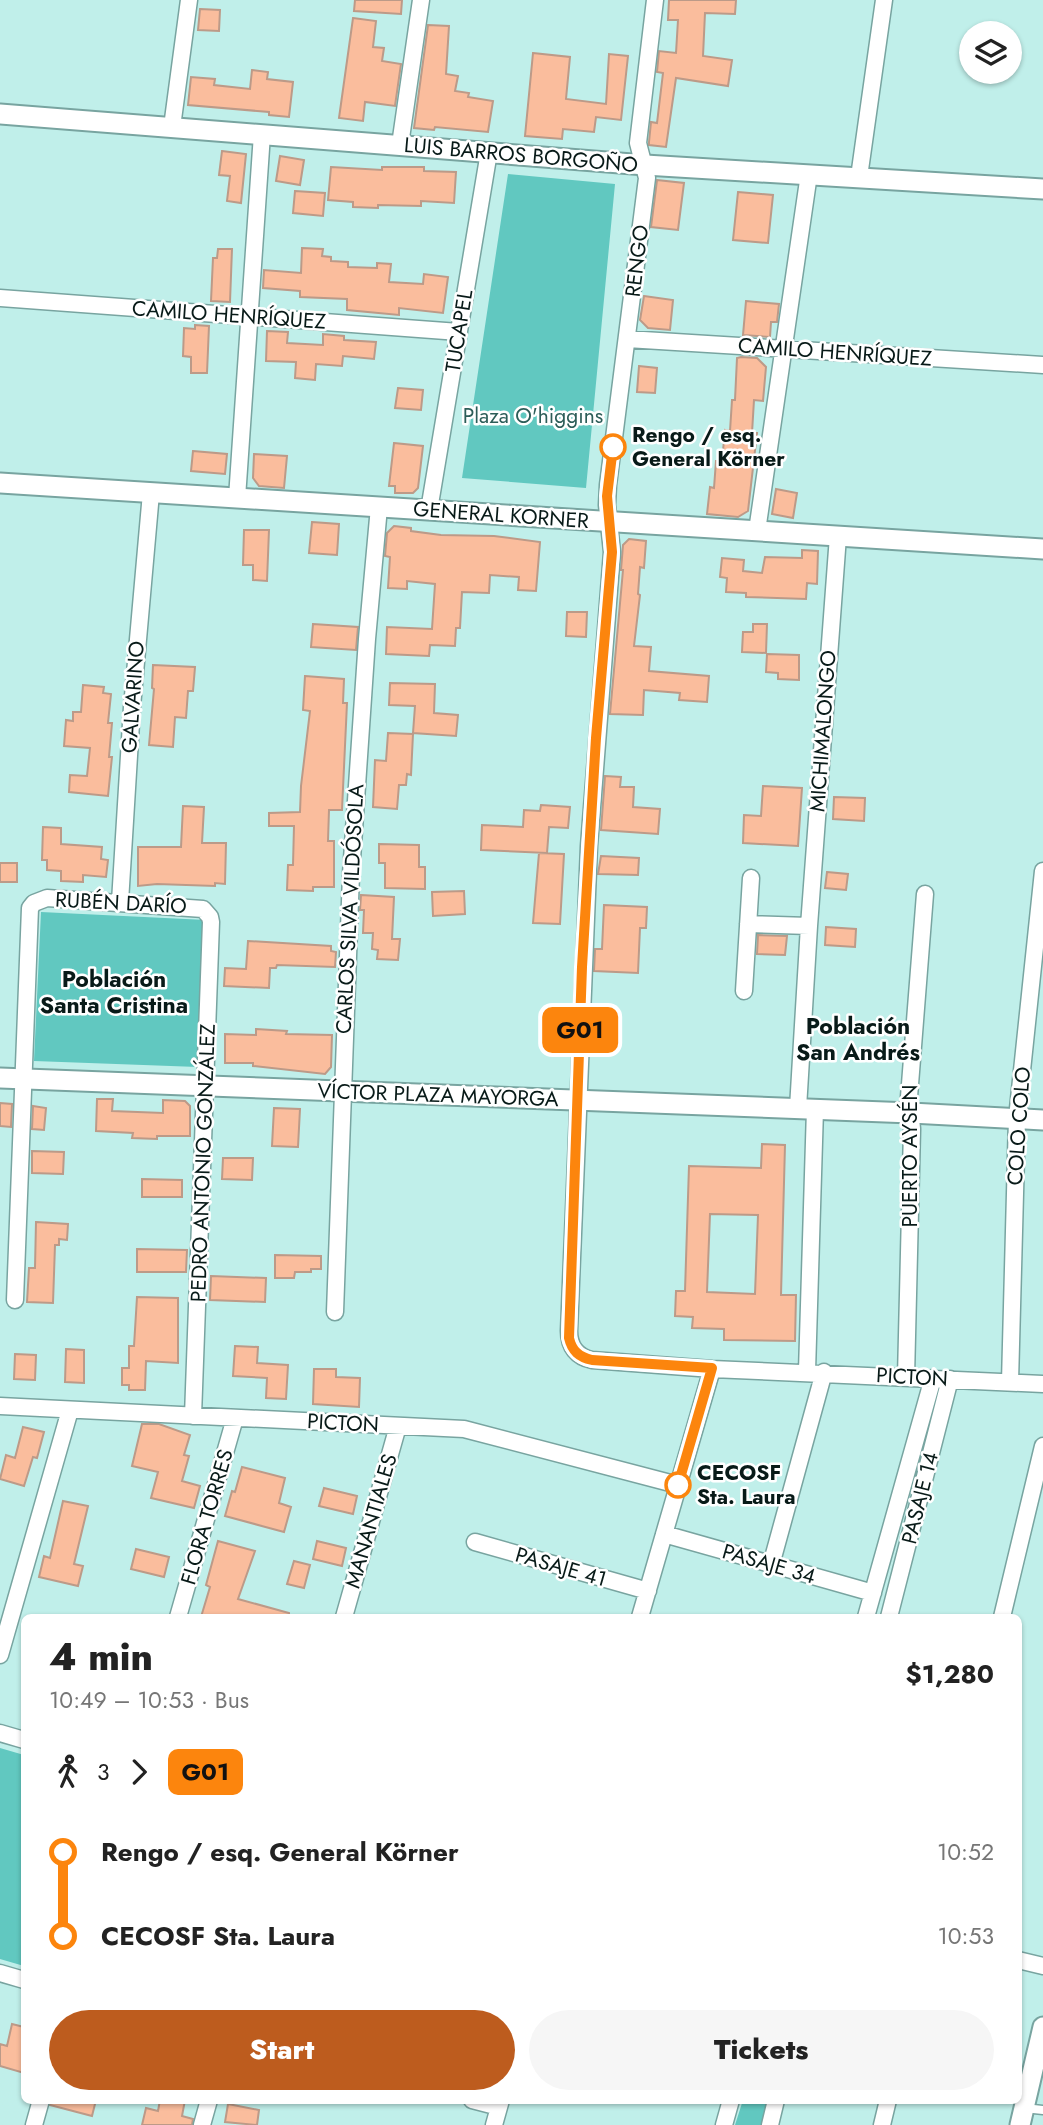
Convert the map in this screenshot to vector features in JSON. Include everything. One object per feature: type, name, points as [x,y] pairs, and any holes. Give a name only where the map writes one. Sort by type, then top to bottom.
[{"type":"street","points":[[172,127],[189,0]]},
{"type":"street","points":[[400,145],[421,0]]},
{"type":"street","name":"RENGO","points":[[575,1351],[569,1338],[577,1101],[589,846],[612,552],[608,485],[648,178],[638,143],[655,0]]},
{"type":"street","points":[[859,177],[884,0]]},
{"type":"street","name":"LUIS BARROS BORGOÑO","points":[[0,114],[645,165],[1043,189]]},
{"type":"street","points":[[237,498],[262,134]]},
{"type":"street","name":"TUCAPEL","points":[[429,510],[489,152]]},
{"type":"street","points":[[757,531],[809,174]]},
{"type":"street","name":"CAMILO HENRÍQUEZ","points":[[0,298],[459,332]]},
{"type":"street","name":"CAMILO HENRÍQUEZ","points":[[627,339],[1043,365]]},
{"type":"street","name":"GENERAL KORNER","points":[[0,483],[1043,549]]},
{"type":"street","name":"GALVARINO","points":[[120,902],[132,707],[151,492]]},
{"type":"street","name":"CARLOS SILVA VILDÓSOLA","points":[[335,1312],[356,772],[379,507]]},
{"type":"street","name":"MICHIMALONGO","points":[[807,1371],[809,926],[838,536]]},
{"type":"street","name":"COLO COLO","points":[[1010,1382],[1017,1118],[1043,871]]},
{"type":"street","points":[[744,991],[751,878]]},
{"type":"street","name":"PUERTO AYSÉN","points":[[906,1377],[911,1113],[909,1097],[925,894]]},
{"type":"street","name":"RUBÉN DARÍO","points":[[22,1079],[28,915],[34,903],[47,898],[198,907],[207,912]]},
{"type":"street","name":"PEDRO ANTONIO GONZÁLEZ","points":[[193,1416],[211,922],[207,912]]},
{"type":"street","points":[[748,924],[809,926]]},
{"type":"street","name":"VÍCTOR PLAZA MAYORGA","points":[[0,1078],[1043,1120]]},
{"type":"street","points":[[15,1300],[22,1079]]},
{"type":"street","name":"PICTON","points":[[575,1351],[585,1359],[592,1360],[1043,1384]]},
{"type":"street","points":[[641,1614],[712,1368]]},
{"type":"street","points":[[771,1564],[824,1373]]},
{"type":"street","points":[[867,1614],[933,1378]]},
{"type":"street","name":"PASAJE 14","points":[[890,1614],[950,1379]]},
{"type":"street","name":"PICTON","points":[[0,1406],[475,1431],[678,1485]]},
{"type":"street","points":[[0,1655],[70,1410]]},
{"type":"street","name":"FLORA TORRES","points":[[179,1614],[235,1418]]},
{"type":"street","name":"MANANTIALES","points":[[345,1614],[397,1426]]},
{"type":"street","points":[[1003,1614],[1043,1446]]},
{"type":"street","name":"PASAJE 34","points":[[664,1534],[873,1594]]},
{"type":"street","name":"PASAJE 41","points":[[475,1542],[648,1591]]},
{"type":"street","points":[[0,1733],[21,1739]]},
{"type":"street","points":[[1022,1961],[1043,1966]]},
{"type":"street","points":[[0,1973],[21,1979]]},
{"type":"street","points":[[1029,2114],[1043,2027]]},
{"type":"street","points":[[34,2125],[40,2104]]},
{"type":"street","points":[[202,2125],[208,2104]]},
{"type":"street","points":[[494,2125],[500,2104]]},
{"type":"street","points":[[724,2125],[730,2104]]},
{"type":"street","points":[[770,2125],[775,2104]]},
{"type":"street","points":[[882,2125],[886,2104]]},
{"type":"green space","name":"Plaza O'higgins","points":[[508,174],[615,184],[586,488],[462,478]]},
{"type":"green space","points":[[41,912],[206,920],[198,1067],[34,1061]]},
{"type":"green space","points":[[0,1748],[21,1754],[21,1965],[0,1959]]},
{"type":"green space","points":[[742,2104],[769,2104],[764,2125],[735,2125]]},
{"type":"building","points":[[355,0],[402,0],[401,14],[354,11]]},
{"type":"building","points":[[669,0],[736,0],[735,14],[705,13],[703,56],[732,60],[728,86],[676,78],[666,147],[649,145],[649,142],[651,122],[657,123],[663,73],[657,72],[659,51],[676,53],[678,20],[668,20]]},
{"type":"building","points":[[200,9],[220,10],[219,31],[198,30]]},
{"type":"building","points":[[353,18],[376,21],[373,47],[384,48],[382,61],[401,64],[395,106],[365,102],[363,121],[339,118]]},
{"type":"building","points":[[428,25],[449,26],[446,74],[458,76],[455,91],[469,93],[468,97],[493,101],[488,132],[435,127],[434,130],[414,128]]},
{"type":"building","points":[[533,53],[570,57],[566,99],[606,104],[609,54],[628,56],[621,120],[596,117],[594,132],[563,129],[562,139],[525,136]]},
{"type":"building","points":[[252,70],[268,72],[267,79],[293,82],[289,117],[269,115],[269,112],[188,105],[191,77],[215,79],[214,85],[250,89]]},
{"type":"building","points":[[222,151],[246,154],[241,203],[227,201],[230,176],[219,175]]},
{"type":"building","points":[[280,156],[304,160],[300,185],[276,181]]},
{"type":"building","points":[[331,167],[382,170],[382,167],[424,167],[424,171],[456,172],[454,203],[421,201],[421,206],[378,205],[378,208],[353,207],[353,202],[328,200]]},
{"type":"building","points":[[657,180],[684,183],[678,230],[651,227]]},
{"type":"building","points":[[295,191],[325,193],[323,216],[293,213]]},
{"type":"building","points":[[738,192],[773,195],[768,243],[733,240]]},
{"type":"building","points":[[302,248],[323,249],[322,256],[331,257],[331,261],[348,262],[348,267],[377,268],[377,263],[391,264],[389,282],[423,284],[424,274],[448,277],[443,313],[399,308],[399,315],[347,310],[347,299],[300,297],[300,291],[263,288],[264,270],[301,273]]},
{"type":"building","points":[[218,249],[232,249],[230,302],[211,301],[213,258],[217,258]]},
{"type":"building","points":[[644,296],[673,300],[670,330],[648,328],[640,320]]},
{"type":"building","points":[[746,301],[779,304],[777,322],[771,322],[770,337],[743,335]]},
{"type":"building","points":[[195,325],[209,326],[207,373],[191,373],[191,357],[183,356],[184,328],[195,329]]},
{"type":"building","points":[[267,331],[288,332],[287,343],[323,345],[323,334],[344,336],[344,340],[376,342],[374,359],[343,356],[342,366],[316,364],[315,380],[295,378],[296,362],[266,361]]},
{"type":"building","points":[[737,358],[757,358],[766,367],[763,401],[754,400],[752,433],[757,433],[748,511],[738,517],[707,514],[710,487],[714,488],[716,461],[722,461],[725,430],[730,431]]},
{"type":"building","points":[[639,366],[657,368],[655,393],[637,392]]},
{"type":"building","points":[[398,388],[423,390],[421,410],[395,408]]},
{"type":"building","points":[[394,443],[423,446],[418,488],[413,493],[395,493],[395,486],[389,486]]},
{"type":"building","points":[[193,451],[227,454],[225,474],[191,471]]},
{"type":"building","points":[[254,454],[287,456],[284,488],[259,486],[253,478]]},
{"type":"building","points":[[776,489],[797,493],[793,518],[772,514]]},
{"type":"building","points":[[312,522],[339,524],[337,555],[309,553]]},
{"type":"building","points":[[394,526],[441,535],[494,536],[540,542],[536,591],[518,590],[519,577],[490,575],[489,593],[462,592],[460,628],[456,628],[455,646],[430,645],[429,656],[386,654],[387,627],[432,629],[435,584],[407,581],[407,589],[388,588],[390,557],[385,556],[387,533]]},
{"type":"building","points":[[244,530],[269,530],[267,581],[253,580],[253,565],[243,565]]},
{"type":"building","points":[[629,539],[646,541],[644,568],[640,567],[640,595],[634,646],[651,647],[649,671],[709,676],[707,702],[679,700],[680,693],[644,690],[643,715],[610,714],[623,545]]},
{"type":"building","points":[[802,550],[818,551],[817,584],[807,583],[806,599],[746,597],[746,593],[726,592],[727,578],[720,577],[722,558],[744,560],[743,571],[762,573],[765,557],[802,558]]},
{"type":"building","points":[[567,612],[587,612],[586,637],[566,636]]},
{"type":"building","points":[[313,624],[358,627],[356,650],[311,647]]},
{"type":"building","points":[[753,624],[767,624],[766,653],[742,652],[743,632],[753,632]]},
{"type":"building","points":[[767,654],[799,655],[799,680],[778,679],[778,673],[766,672]]},
{"type":"building","points":[[153,665],[195,667],[193,691],[188,691],[186,718],[175,717],[173,747],[149,745],[154,689]]},
{"type":"building","points":[[305,676],[344,679],[343,703],[347,703],[342,810],[329,810],[328,841],[334,841],[334,887],[313,887],[313,891],[287,890],[288,865],[293,865],[294,826],[269,826],[269,813],[300,812],[310,711],[303,710]]},
{"type":"building","points":[[390,683],[435,684],[434,713],[458,715],[456,736],[413,733],[415,706],[389,705]]},
{"type":"building","points":[[83,685],[104,687],[103,693],[111,694],[108,723],[112,723],[109,757],[112,757],[108,796],[69,792],[70,775],[87,776],[90,748],[64,746],[66,720],[73,721],[73,712],[81,712]]},
{"type":"building","points":[[388,733],[413,734],[411,775],[407,774],[406,785],[399,785],[397,809],[373,807],[375,760],[386,761]]},
{"type":"building","points":[[605,776],[621,777],[620,787],[634,787],[633,807],[660,809],[658,834],[601,830]]},
{"type":"building","points":[[763,786],[802,788],[798,846],[743,843],[744,815],[761,816]]},
{"type":"building","points":[[834,797],[865,798],[864,821],[833,819]]},
{"type":"building","points":[[541,805],[570,807],[568,828],[549,827],[547,853],[481,850],[482,825],[523,827],[524,810],[540,811]]},
{"type":"building","points":[[183,806],[204,807],[202,843],[226,843],[225,884],[138,886],[138,847],[181,847]]},
{"type":"building","points":[[43,827],[61,828],[61,844],[102,847],[101,859],[108,860],[106,877],[83,875],[83,882],[61,881],[61,871],[47,870],[47,860],[42,860]]},
{"type":"building","points":[[379,844],[419,845],[419,867],[425,867],[425,889],[385,888],[385,863],[379,863]]},
{"type":"building","points":[[539,853],[564,854],[560,924],[533,923]]},
{"type":"building","points":[[601,856],[639,858],[638,875],[598,874]]},
{"type":"building","points":[[0,863],[17,863],[17,882],[0,882]]},
{"type":"building","points":[[827,872],[848,874],[846,890],[825,888]]},
{"type":"building","points":[[464,891],[465,914],[433,916],[432,892]]},
{"type":"building","points":[[361,895],[394,897],[392,939],[400,939],[398,960],[377,959],[378,950],[372,949],[373,933],[363,933],[364,910],[360,910]]},
{"type":"building","points":[[604,905],[647,907],[646,928],[640,928],[638,973],[594,971],[595,949],[602,949]]},
{"type":"building","points":[[826,927],[856,929],[855,947],[825,945]]},
{"type":"building","points":[[758,935],[787,936],[785,955],[757,954]]},
{"type":"building","points":[[248,941],[331,946],[331,951],[336,952],[335,967],[277,965],[276,968],[270,968],[269,988],[224,986],[225,968],[246,969]]},
{"type":"building","points":[[256,1029],[287,1031],[286,1034],[332,1035],[331,1067],[325,1074],[253,1066],[253,1063],[225,1063],[225,1034],[256,1035]]},
{"type":"building","points":[[97,1099],[113,1099],[112,1111],[163,1113],[163,1100],[185,1101],[190,1106],[190,1136],[132,1138],[133,1133],[96,1131]]},
{"type":"building","points":[[0,1103],[12,1104],[11,1127],[0,1126]]},
{"type":"building","points":[[33,1106],[46,1108],[44,1130],[32,1129]]},
{"type":"building","points":[[274,1108],[300,1109],[298,1147],[272,1146]]},
{"type":"building","points":[[762,1144],[785,1145],[781,1295],[796,1295],[795,1341],[724,1340],[724,1329],[692,1328],[693,1317],[675,1316],[676,1291],[685,1291],[689,1166],[761,1168]],"holes":[[[710,1214],[758,1215],[755,1294],[707,1292]]]},
{"type":"building","points":[[32,1151],[64,1152],[63,1174],[32,1173]]},
{"type":"building","points":[[223,1158],[253,1158],[252,1180],[222,1179]]},
{"type":"building","points":[[142,1179],[182,1180],[182,1197],[142,1197]]},
{"type":"building","points":[[36,1222],[68,1224],[67,1240],[59,1239],[59,1245],[55,1245],[53,1303],[27,1302],[29,1268],[35,1268]]},
{"type":"building","points":[[137,1249],[187,1250],[186,1272],[137,1272]]},
{"type":"building","points":[[275,1255],[321,1256],[321,1269],[295,1272],[294,1278],[275,1278]]},
{"type":"building","points":[[211,1276],[266,1278],[265,1302],[210,1300]]},
{"type":"building","points":[[137,1297],[178,1298],[178,1363],[146,1361],[145,1390],[129,1390],[129,1385],[122,1385],[122,1368],[129,1368],[129,1346],[134,1346]]},
{"type":"building","points":[[235,1346],[258,1347],[257,1363],[288,1365],[286,1399],[266,1398],[267,1378],[233,1376]]},
{"type":"building","points":[[66,1349],[84,1350],[84,1383],[65,1382]]},
{"type":"building","points":[[15,1354],[36,1355],[35,1380],[14,1379]]},
{"type":"building","points":[[314,1369],[336,1369],[336,1377],[360,1378],[359,1407],[313,1404]]},
{"type":"building","points":[[142,1424],[159,1424],[190,1435],[184,1455],[189,1456],[182,1481],[200,1486],[194,1508],[151,1498],[158,1472],[132,1466]]},
{"type":"building","points":[[23,1427],[44,1432],[37,1458],[33,1457],[24,1486],[0,1479],[6,1455],[15,1458]]},
{"type":"building","points":[[242,1467],[285,1478],[279,1503],[291,1507],[284,1532],[225,1516]]},
{"type":"building","points":[[324,1488],[357,1496],[353,1514],[319,1506]]},
{"type":"building","points":[[63,1501],[88,1506],[74,1564],[83,1566],[78,1586],[39,1577],[44,1556],[50,1558]]},
{"type":"building","points":[[218,1541],[255,1551],[238,1599],[289,1614],[202,1614],[210,1587],[206,1585]]},
{"type":"building","points":[[317,1541],[346,1548],[342,1566],[313,1559]]},
{"type":"building","points":[[136,1549],[169,1557],[164,1577],[131,1569]]},
{"type":"building","points":[[294,1561],[310,1565],[304,1588],[287,1584]]},
{"type":"building","points":[[12,2024],[21,2026],[21,2072],[0,2066],[0,2044],[7,2046]]},
{"type":"building","points":[[50,2104],[95,2104],[92,2116]]},
{"type":"building","points":[[159,2104],[184,2104],[182,2116],[193,2119],[192,2125],[142,2125],[146,2108],[158,2111]]},
{"type":"building","points":[[228,2104],[259,2110],[257,2125],[225,2122]]},
{"type":"bus line","name":"G01","points":[[613,447],[607,496],[612,552],[596,738],[582,967],[569,1338],[575,1351],[585,1359],[712,1368],[678,1485]]},
{"type":"place","name":"Rengo / esq. General Körner","points":[[613,447]]},
{"type":"place","name":"CECOSF Sta. Laura","points":[[678,1485]]},
{"type":"district","name":"Población Santa Cristina","points":[[114,992]]},
{"type":"district","name":"Población San Andrés","points":[[858,1039]]}]
